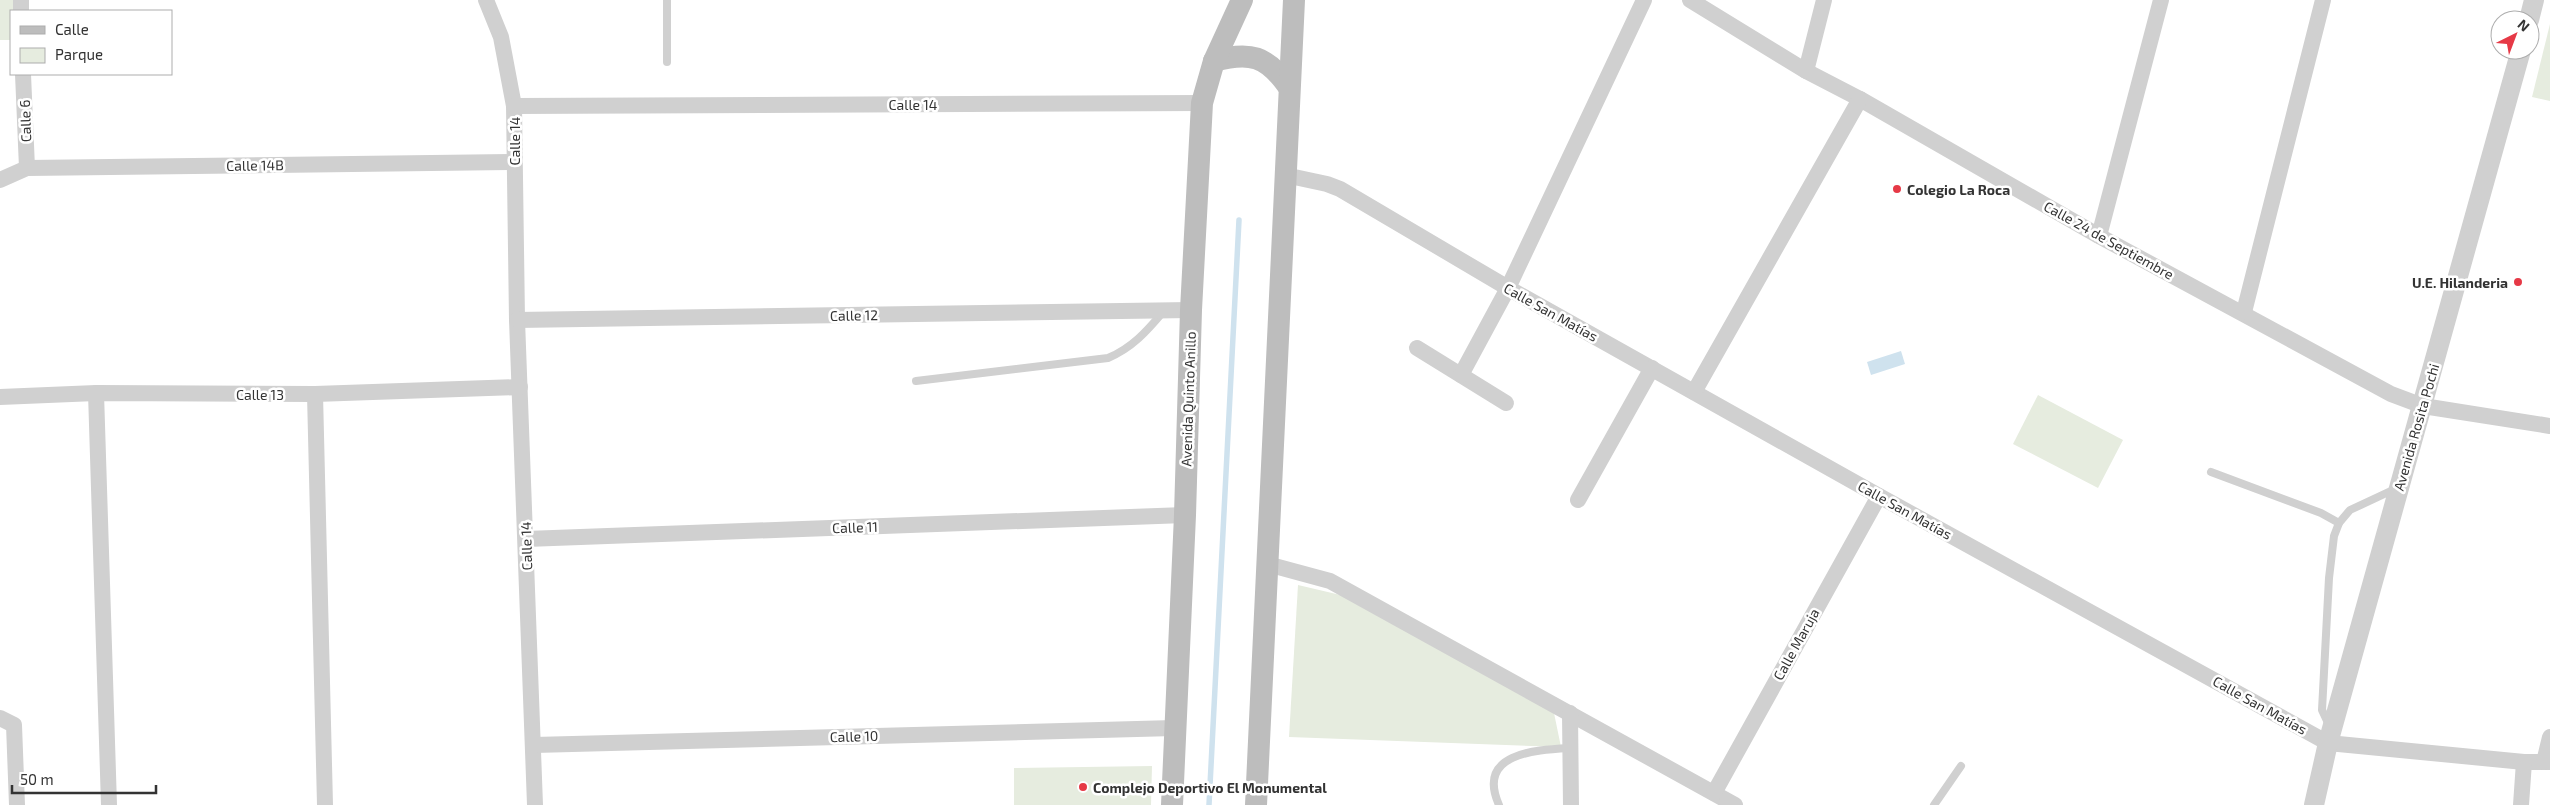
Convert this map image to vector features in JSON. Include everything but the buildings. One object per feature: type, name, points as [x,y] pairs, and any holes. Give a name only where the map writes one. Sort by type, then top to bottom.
[{"type":"main road","name":"Avenida Quinto Anillo","points":[[1172,805],[1185,515],[1191,310],[1202,103],[1214,61],[1242,0]]},
{"type":"main road","points":[[1256,805],[1286,175],[1288,86],[1294,0]]},
{"type":"main road","points":[[1214,61],[1235,55],[1257,57],[1275,69],[1288,86]]},
{"type":"street","points":[[486,0],[501,37],[514,106]]},
{"type":"street","points":[[1461,376],[1508,288],[1644,0]]},
{"type":"street","points":[[1806,71],[1824,0]]},
{"type":"street","points":[[2099,236],[2162,0]]},
{"type":"street","points":[[2244,312],[2324,0]]},
{"type":"street","name":"Calle 24 de Septiembre","points":[[1693,1],[1806,71],[1860,99],[2099,236],[2244,312],[2391,394],[2423,406],[2550,426]]},
{"type":"street","name":"Avenida Rosita Pochi","points":[[2314,805],[2330,737],[2518,60]]},
{"type":"street","name":"Calle 6","points":[[23,75],[27,168]]},
{"type":"street","points":[[1694,392],[1860,99]]},
{"type":"street","name":"Calle 14","points":[[535,805],[517,320],[513,162],[514,106],[1202,103]]},
{"type":"street","name":"Calle 14B","points":[[0,180],[27,168],[513,162]]},
{"type":"street","name":"Calle San Matías","points":[[1286,175],[1327,184],[1340,189],[1508,288],[1879,496],[2330,737],[2524,762],[2547,762]]},
{"type":"street","name":"Calle 12","points":[[517,320],[1191,310]]},
{"type":"street","points":[[1417,348],[1506,402]]},
{"type":"street","points":[[1578,500],[1652,368]]},
{"type":"street","name":"Calle 13","points":[[0,397],[96,393],[315,394],[520,387]]},
{"type":"street","points":[[96,393],[109,805]]},
{"type":"street","points":[[315,394],[325,805]]},
{"type":"street","name":"Calle Maruja","points":[[1714,793],[1879,496]]},
{"type":"street","name":"Calle 11","points":[[526,539],[1185,515]]},
{"type":"street","points":[[1267,564],[1330,581],[1736,805]]},
{"type":"street","points":[[1570,713],[1571,805]]},
{"type":"street","points":[[0,718],[14,725],[17,805]]},
{"type":"street","name":"Calle 10","points":[[534,745],[1174,728]]},
{"type":"street","points":[[2547,762],[2550,737]]},
{"type":"street","points":[[2521,805],[2524,762]]},
{"type":"lane","points":[[667,0],[667,62]]},
{"type":"lane","points":[[916,381],[1108,358],[1123,352],[1141,337],[1165,311]]},
{"type":"lane","points":[[2211,472],[2321,513],[2339,523]]},
{"type":"lane","points":[[2330,737],[2322,710],[2329,578],[2334,536],[2339,523],[2350,510],[2400,487]]},
{"type":"lane","points":[[1500,805],[1494,793],[1496,774],[1506,760],[1526,752],[1570,748]]},
{"type":"lane","points":[[1934,805],[1961,766]]},
{"type":"green space","points":[[0,0],[18,0],[18,10],[10,10],[10,40],[0,40]]},
{"type":"green space","points":[[2550,24],[2550,101],[2532,97]]},
{"type":"green space","points":[[2038,395],[2123,440],[2098,488],[2013,444]]},
{"type":"green space","points":[[1298,585],[1349,597],[1554,713],[1561,747],[1289,737]]},
{"type":"green space","name":"Complejo Deportivo El Monumental","points":[[1152,766],[1151,805],[1014,805],[1014,768]]},
{"type":"water","points":[[1901,351],[1905,364],[1871,375],[1867,362]]},
{"type":"waterway","points":[[1209,805],[1239,220]]},
{"type":"place","name":"Colegio La Roca","points":[[1897,189]]},
{"type":"place","name":"U.E. Hilanderia","points":[[2518,282]]},
{"type":"place","name":"Complejo Deportivo El Monumental","points":[[1083,787]]}]
